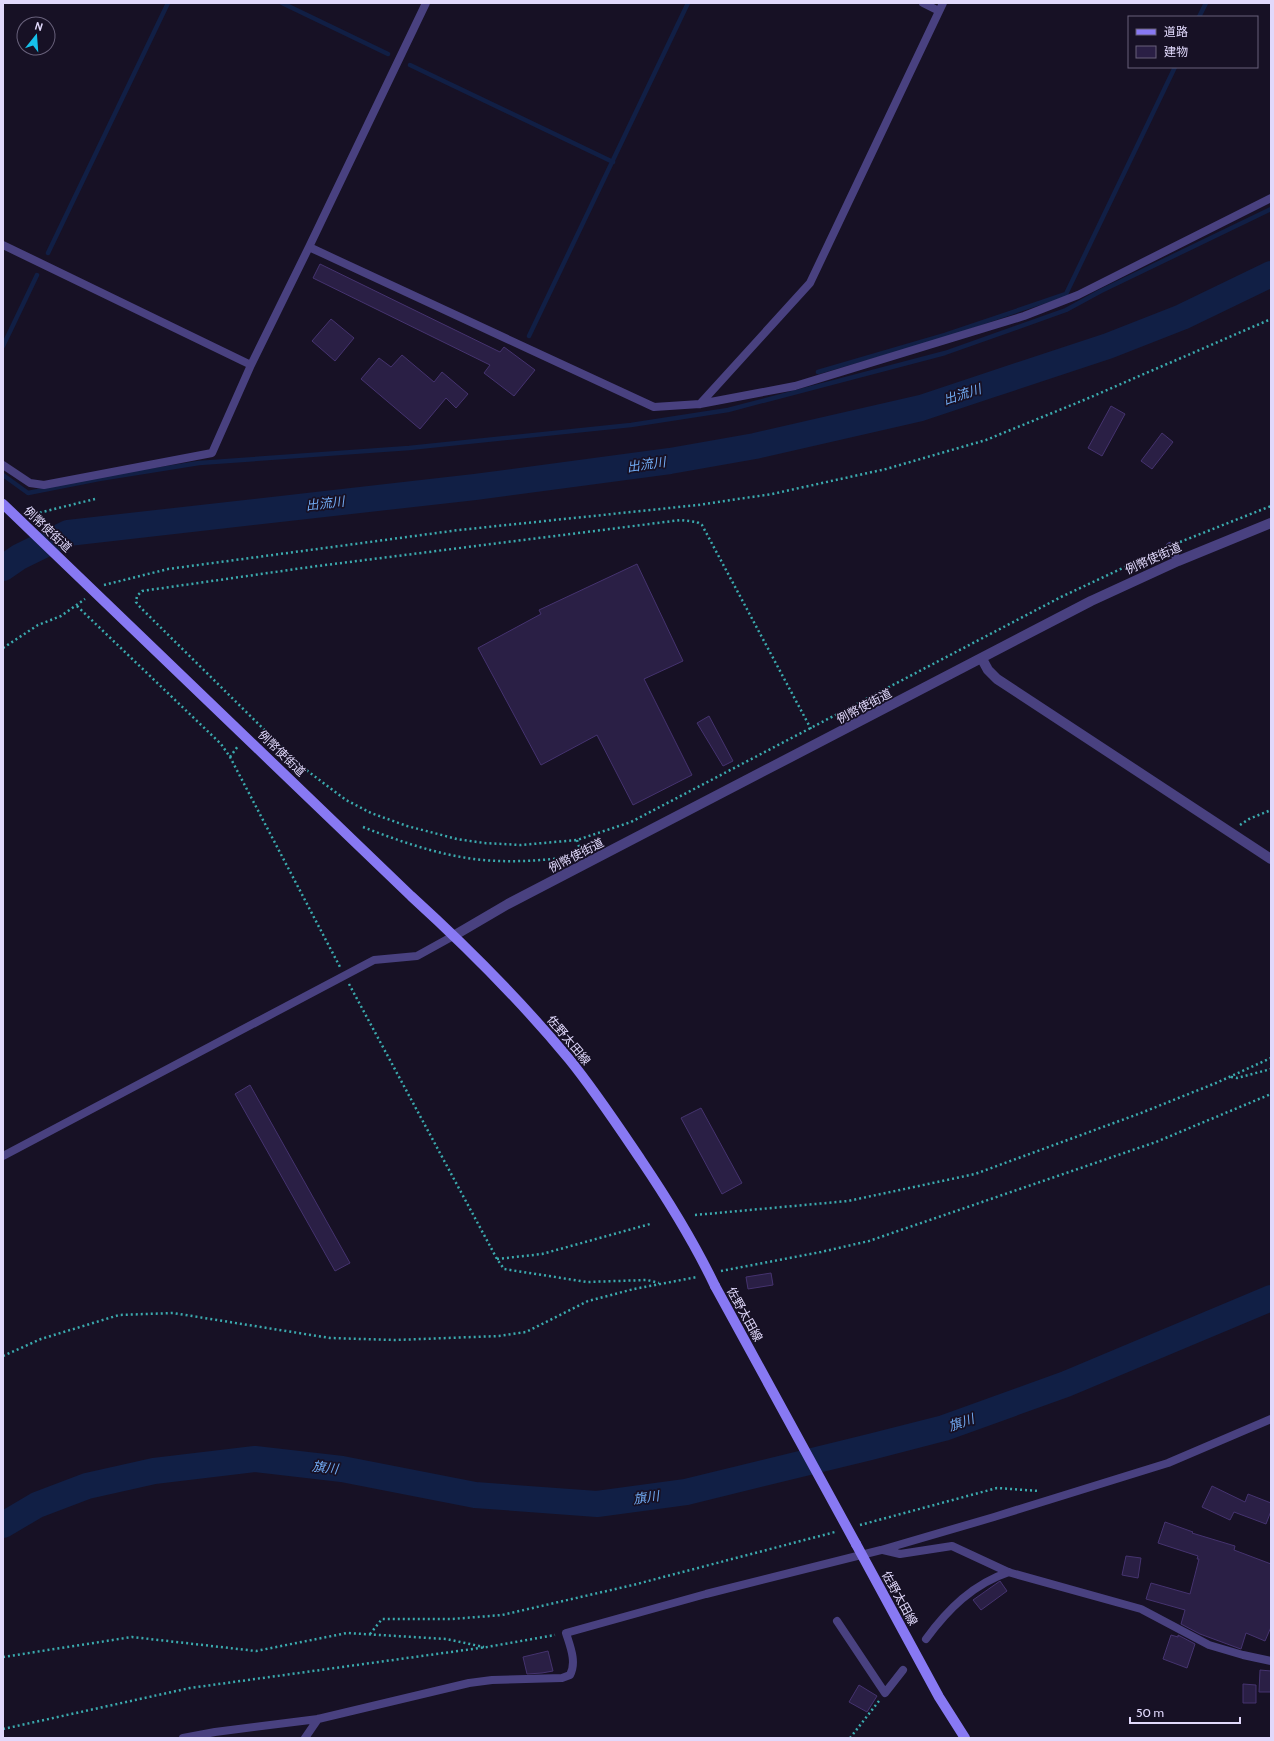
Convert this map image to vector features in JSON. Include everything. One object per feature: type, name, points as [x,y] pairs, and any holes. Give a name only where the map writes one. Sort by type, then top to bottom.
[{"type":"main road","name":"例幣使街道","points":[[3,504],[411,896],[455,935]]},
{"type":"main road","name":"佐野太田線","points":[[455,935],[547,1033],[596,1095],[655,1180],[709,1273],[939,1696],[965,1738]]},
{"type":"street","name":"例幣使街道","points":[[455,935],[508,904],[1091,601],[1178,561],[1271,524]]},
{"type":"street","points":[[982,659],[988,670],[997,679],[1271,859]]},
{"type":"lane","points":[[3,465],[30,482],[44,485],[212,453],[251,365],[426,3]]},
{"type":"lane","points":[[923,3],[939,11]]},
{"type":"lane","points":[[700,404],[810,283],[943,3]]},
{"type":"lane","points":[[309,247],[654,407],[700,404],[795,386],[1024,316],[1078,295],[1271,198]]},
{"type":"lane","points":[[3,245],[251,365]]},
{"type":"lane","points":[[1170,546],[1178,561]]},
{"type":"lane","points":[[3,1156],[374,960],[417,956],[455,935]]},
{"type":"lane","points":[[184,1738],[223,1731],[318,1719],[469,1683],[492,1680],[562,1678],[570,1675],[573,1669],[572,1656],[566,1633],[706,1594],[881,1550],[994,1517],[1168,1463],[1271,1419]]},
{"type":"lane","points":[[881,1550],[900,1554],[952,1546],[1009,1572],[1141,1609],[1209,1645],[1271,1661]]},
{"type":"lane","points":[[926,1639],[950,1609],[966,1595],[994,1577],[1009,1572]]},
{"type":"lane","points":[[837,1621],[885,1693],[903,1670]]},
{"type":"lane","points":[[305,1738],[318,1719]]},
{"type":"path","points":[[3,648],[38,625],[61,616],[77,606],[93,590],[105,584],[168,569],[459,530],[698,505],[772,494],[886,468],[986,440],[1084,400],[1271,319]]},
{"type":"path","points":[[22,521],[40,511],[95,498]]},
{"type":"path","points":[[811,729],[702,525],[691,520],[681,520],[310,567],[142,591],[137,596],[136,602],[140,607],[301,766],[346,800],[371,813],[407,826],[457,839],[484,844],[521,845],[576,840],[631,822],[811,729],[1061,597],[1170,546],[1271,506]]},
{"type":"path","points":[[77,606],[221,744],[230,757],[497,1260],[504,1269],[587,1282],[647,1280],[660,1283]]},
{"type":"path","points":[[1232,834],[1241,824],[1271,810]]},
{"type":"path","points":[[363,827],[398,840],[440,852],[474,859],[506,861],[542,860],[582,855]]},
{"type":"path","points":[[695,1214],[848,1201],[975,1174],[1141,1112],[1230,1077],[1271,1058]]},
{"type":"path","points":[[1230,1077],[1237,1078],[1271,1069]]},
{"type":"path","points":[[3,1356],[41,1339],[119,1315],[173,1313],[330,1338],[395,1340],[499,1336],[526,1332],[588,1301],[660,1283],[821,1252],[869,1241],[1156,1142],[1271,1094]]},
{"type":"path","points":[[497,1260],[542,1254],[650,1224]]},
{"type":"path","points":[[856,1526],[998,1488],[1041,1491]]},
{"type":"path","points":[[370,1634],[382,1619],[452,1619],[502,1615],[633,1585],[840,1530]]},
{"type":"path","points":[[3,1657],[132,1637],[256,1651],[347,1633],[446,1639],[487,1647]]},
{"type":"path","points":[[3,1729],[190,1688],[487,1647],[566,1633]]},
{"type":"path","points":[[850,1738],[885,1693]]},
{"type":"building","points":[[320,264],[500,352],[504,347],[535,370],[514,396],[484,373],[490,365],[313,278]]},
{"type":"building","points":[[331,319],[354,338],[335,361],[312,341]]},
{"type":"building","points":[[402,355],[434,382],[442,372],[468,394],[456,408],[446,398],[420,429],[361,379],[379,358],[391,367]]},
{"type":"building","points":[[1111,406],[1125,414],[1102,456],[1088,448]]},
{"type":"building","points":[[1162,433],[1173,442],[1152,469],[1141,461]]},
{"type":"building","points":[[637,564],[683,661],[644,679],[692,775],[633,805],[597,735],[541,765],[478,648],[541,614],[539,610]]},
{"type":"building","points":[[709,716],[733,761],[723,766],[697,723]]},
{"type":"building","points":[[250,1085],[350,1263],[335,1271],[235,1094]]},
{"type":"building","points":[[701,1108],[742,1183],[722,1194],[681,1118]]},
{"type":"building","points":[[771,1273],[773,1285],[748,1289],[746,1277]]},
{"type":"building","points":[[1212,1486],[1245,1502],[1248,1494],[1271,1503],[1271,1511],[1266,1524],[1234,1512],[1230,1520],[1202,1507]]},
{"type":"building","points":[[1165,1522],[1193,1532],[1192,1533],[1235,1546],[1234,1550],[1271,1564],[1271,1627],[1265,1641],[1246,1633],[1241,1649],[1238,1648],[1200,1634],[1181,1624],[1185,1610],[1146,1599],[1151,1583],[1190,1594],[1199,1559],[1197,1559],[1198,1556],[1158,1543]]},
{"type":"building","points":[[1126,1556],[1141,1558],[1138,1578],[1122,1575]]},
{"type":"building","points":[[1000,1581],[1007,1591],[981,1610],[973,1600]]},
{"type":"building","points":[[1171,1635],[1178,1637],[1178,1635],[1195,1644],[1187,1668],[1163,1659]]},
{"type":"building","points":[[548,1651],[553,1671],[527,1674],[523,1657]]},
{"type":"building","points":[[1260,1670],[1271,1671],[1271,1692],[1259,1692]]},
{"type":"building","points":[[1243,1684],[1256,1685],[1256,1703],[1243,1703]]},
{"type":"building","points":[[859,1685],[877,1696],[867,1712],[849,1702]]},
{"type":"waterway","points":[[48,253],[168,3]]},
{"type":"waterway","points":[[282,3],[388,54]]},
{"type":"waterway","points":[[529,336],[688,3]]},
{"type":"waterway","points":[[1200,16],[1206,3]]},
{"type":"waterway","points":[[410,65],[613,162]]},
{"type":"waterway","points":[[818,372],[945,335],[1066,294],[1175,68]]},
{"type":"waterway","points":[[3,475],[28,493],[99,479],[199,463],[409,448],[631,425],[728,410],[945,353],[1066,310],[1101,291],[1271,209]]},
{"type":"waterway","name":"出流川","points":[[3,568],[19,557],[68,533],[475,487],[670,461],[755,446],[921,408],[1108,346],[1182,317],[1271,274]]},
{"type":"waterway","points":[[3,346],[37,275]]},
{"type":"waterway","name":"旗川","points":[[3,1525],[37,1505],[87,1486],[154,1471],[255,1459],[342,1469],[475,1495],[597,1504],[686,1492],[944,1428],[1066,1384],[1271,1298]]}]
